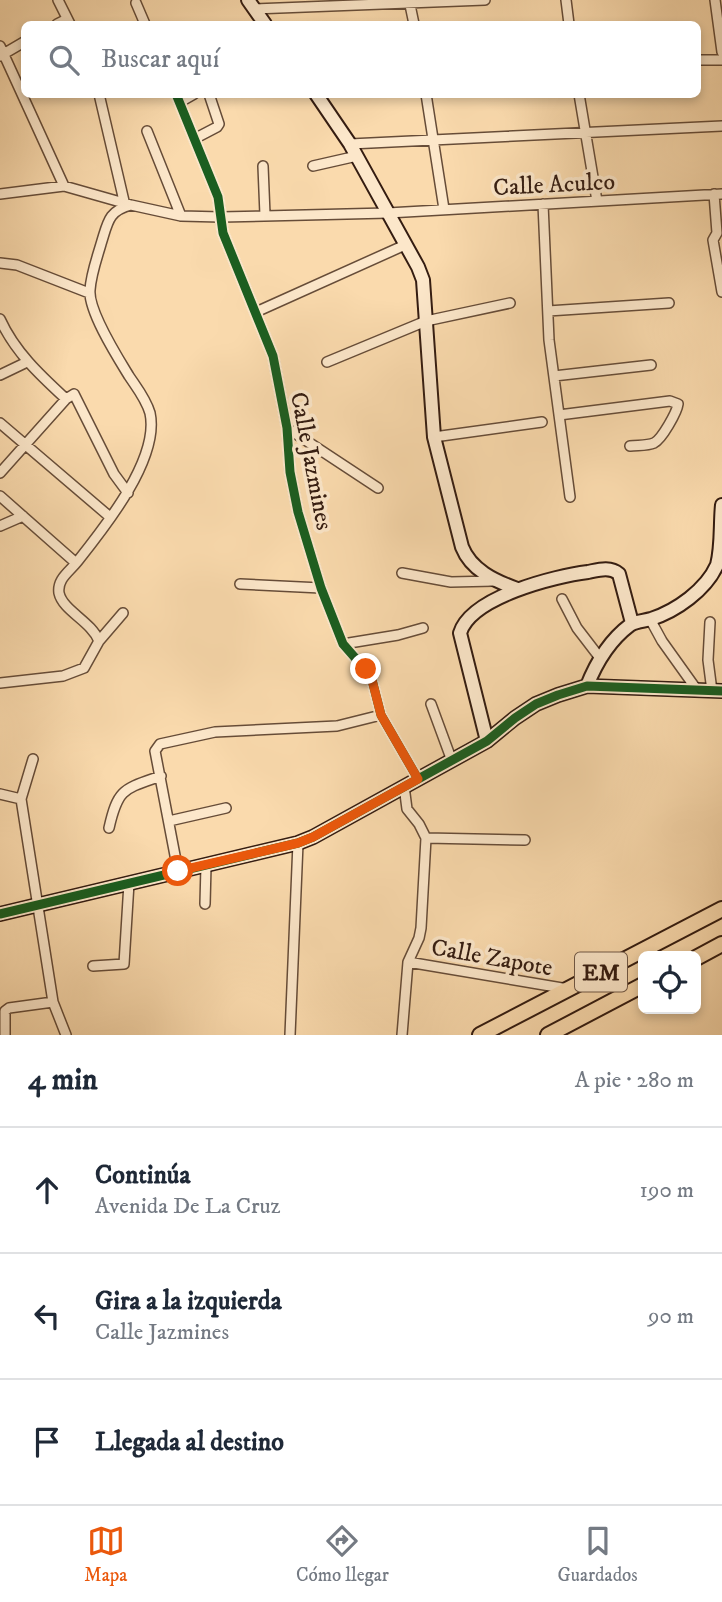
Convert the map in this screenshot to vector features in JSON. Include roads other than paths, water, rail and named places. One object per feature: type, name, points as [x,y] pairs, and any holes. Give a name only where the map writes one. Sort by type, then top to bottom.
[{"type":"main road","name":"EM","points":[[480,1035],[722,909]]},
{"type":"main road","points":[[701,955],[722,944]]},
{"type":"main road","name":"EM","points":[[548,1035],[638,988]]},
{"type":"street","points":[[58,0],[68,21]]},
{"type":"street","points":[[251,4],[485,0]]},
{"type":"street","points":[[566,0],[569,21]]},
{"type":"street","points":[[715,0],[722,52]]},
{"type":"street","points":[[410,1],[413,21]]},
{"type":"street","points":[[136,3],[144,21]]},
{"type":"street","points":[[251,4],[263,21]]},
{"type":"street","points":[[21,43],[1,52],[21,95]]},
{"type":"street","points":[[701,60],[722,60]]},
{"type":"street","points":[[0,194],[64,186],[23,98]]},
{"type":"street","points":[[99,642],[92,628],[60,597],[62,578],[128,493],[146,456],[150,436],[150,415],[145,401],[112,347],[89,293],[109,218],[128,203],[100,98]]},
{"type":"street","name":"Calle Jazmines","points":[[178,98],[218,197],[223,233],[273,356],[287,428],[290,472],[298,512],[321,588],[343,644],[371,676],[381,715],[418,779]]},
{"type":"street","points":[[196,138],[219,124],[210,98]]},
{"type":"street","points":[[319,98],[353,150],[423,280],[435,437],[466,556],[494,581]]},
{"type":"street","points":[[427,98],[444,209]]},
{"type":"street","points":[[580,98],[597,201]]},
{"type":"street","points":[[313,166],[353,150],[434,140],[722,126]]},
{"type":"street","points":[[146,131],[181,216]]},
{"type":"street","points":[[263,166],[265,215]]},
{"type":"street","name":"Calle Aculco","points":[[64,186],[181,216],[221,217],[388,212],[718,194]]},
{"type":"street","points":[[718,194],[718,233],[713,240],[722,292]]},
{"type":"street","points":[[543,204],[548,312],[570,497]]},
{"type":"street","points":[[256,312],[405,245]]},
{"type":"street","points":[[0,263],[17,265],[89,293]]},
{"type":"street","points":[[327,362],[426,321],[510,303]]},
{"type":"street","points":[[548,312],[669,303]]},
{"type":"street","points":[[0,319],[27,362],[70,397],[114,474],[128,493]]},
{"type":"street","points":[[0,375],[27,362]]},
{"type":"street","points":[[554,376],[651,365]]},
{"type":"street","points":[[0,473],[70,397]]},
{"type":"street","points":[[559,415],[670,401],[678,404],[658,439],[652,443],[631,446]]},
{"type":"street","points":[[435,437],[542,422]]},
{"type":"street","points":[[0,423],[110,517]]},
{"type":"street","points":[[287,428],[377,488]]},
{"type":"street","points":[[0,496],[76,563]]},
{"type":"street","points":[[587,687],[600,658],[632,623],[650,620],[675,609],[709,578],[717,565],[721,548],[722,505]]},
{"type":"street","points":[[0,526],[23,516]]},
{"type":"street","points":[[487,741],[460,633],[466,622],[480,610],[517,589],[565,574],[615,570],[619,574],[632,623]]},
{"type":"street","points":[[402,573],[452,582],[494,581],[517,589]]},
{"type":"street","points":[[240,584],[321,588]]},
{"type":"street","points":[[562,599],[577,628],[600,658]]},
{"type":"street","points":[[0,683],[63,676],[84,668],[99,642],[123,613]]},
{"type":"street","points":[[650,620],[697,690]]},
{"type":"street","points":[[0,914],[298,843],[487,741],[536,704],[587,687],[717,691],[708,660],[710,622]]},
{"type":"street","points":[[343,644],[423,628]]},
{"type":"street","points":[[431,704],[452,761]]},
{"type":"street","points":[[178,871],[156,747],[215,732],[337,726],[381,715]]},
{"type":"street","points":[[33,759],[21,799],[53,1002],[66,1035]]},
{"type":"street","points":[[110,828],[115,802],[123,793],[161,776]]},
{"type":"street","points":[[402,1035],[408,962],[421,928],[426,838],[407,809],[404,786]]},
{"type":"street","points":[[0,794],[21,799]]},
{"type":"street","points":[[169,821],[226,808]]},
{"type":"street","points":[[426,838],[525,840]]},
{"type":"street","points":[[290,1035],[298,843]]},
{"type":"street","points":[[205,904],[206,866]]},
{"type":"street","points":[[93,966],[120,965],[125,961],[129,883]]},
{"type":"street","name":"Calle Zapote","points":[[408,962],[569,989]]},
{"type":"street","points":[[5,1035],[4,1014],[9,1008],[53,1002]]}]
